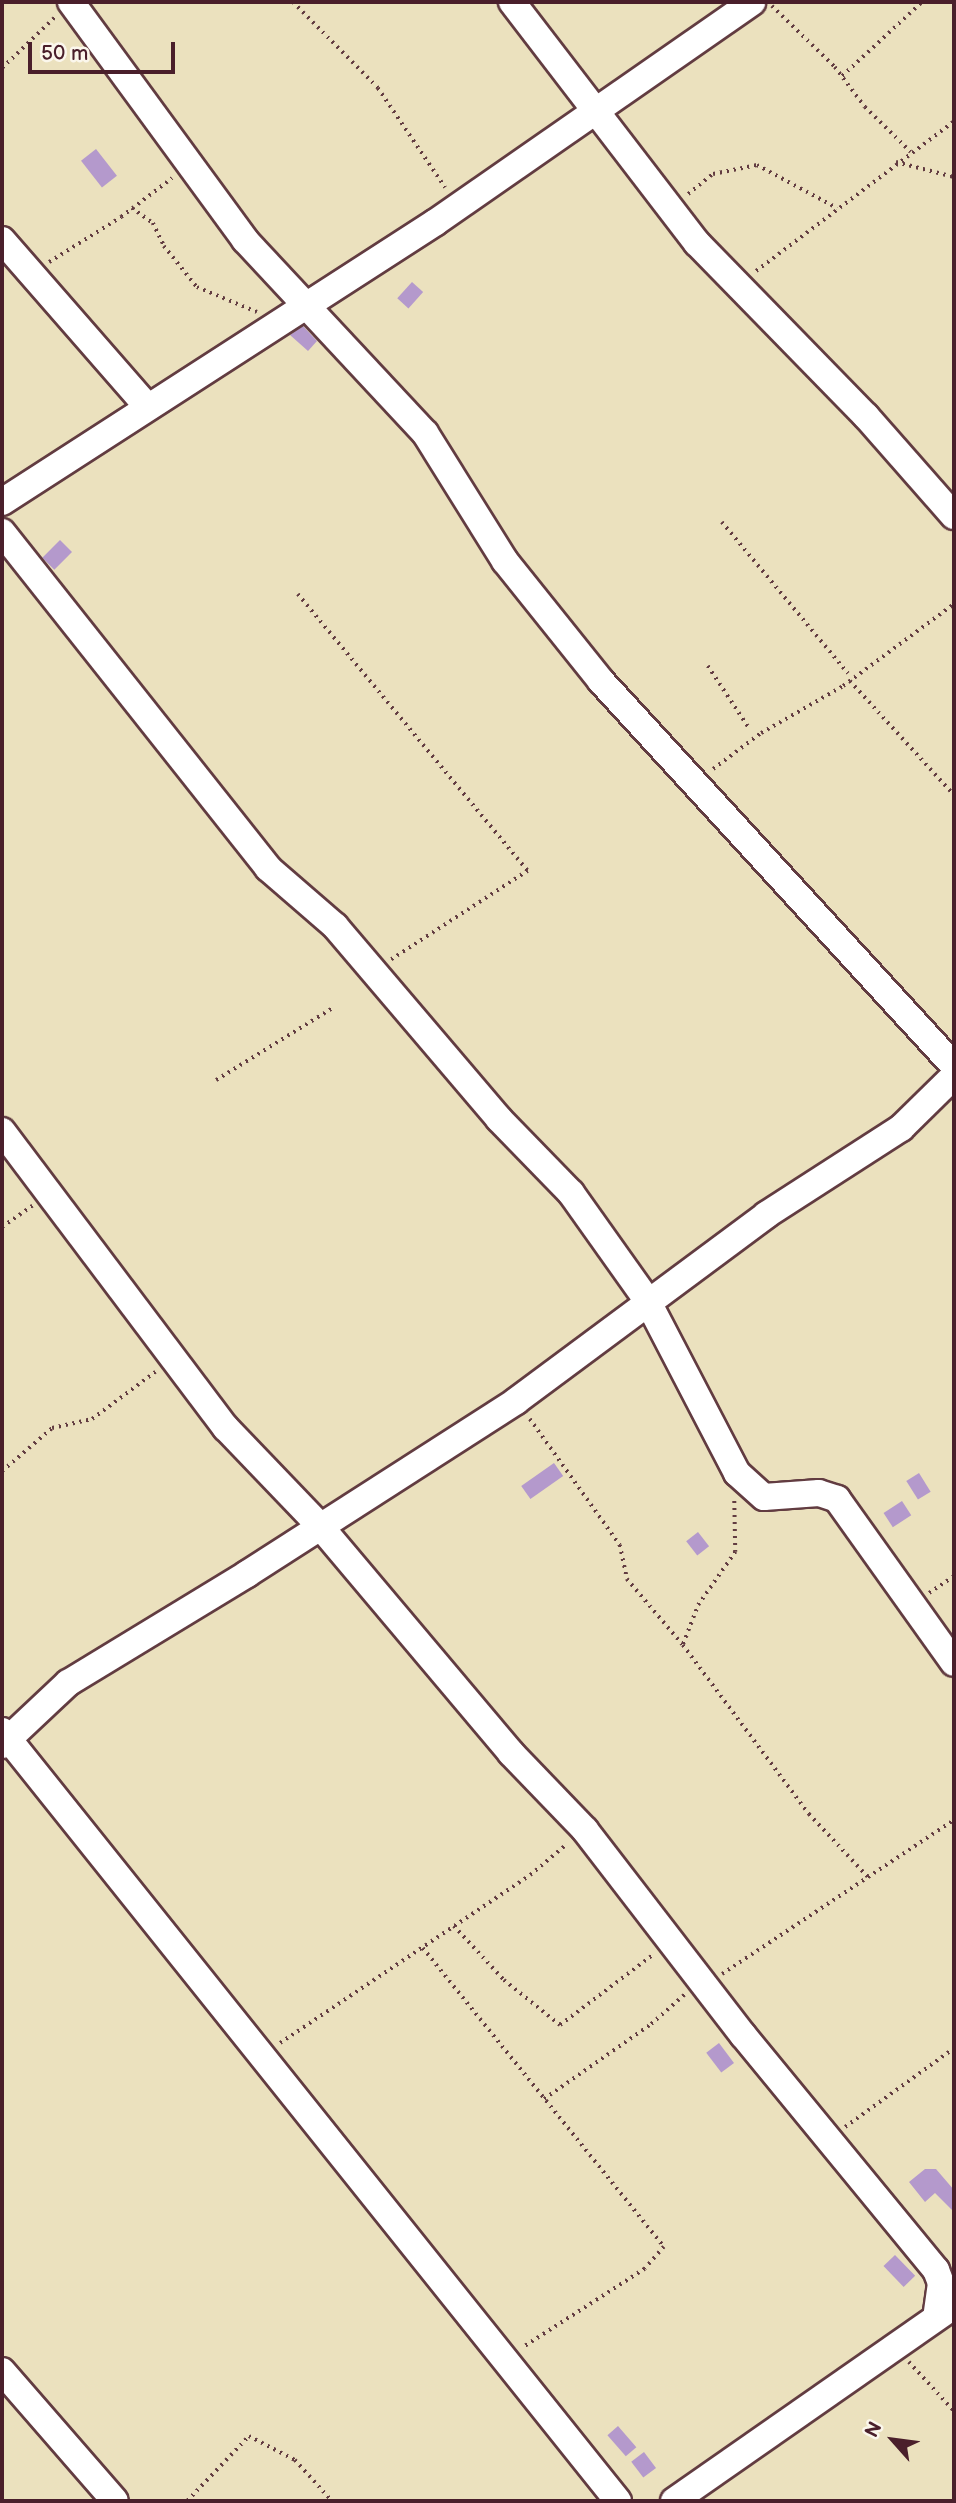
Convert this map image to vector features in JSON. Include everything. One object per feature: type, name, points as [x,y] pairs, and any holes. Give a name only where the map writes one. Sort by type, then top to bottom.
[{"type":"street","points":[[71,2],[189,166],[303,307],[425,433],[505,561],[601,681],[692,785],[954,1066]]},
{"type":"street","points":[[512,2],[671,213],[736,284],[866,416],[954,516]]},
{"type":"street","points":[[2,502],[146,405],[458,207],[595,114],[703,32],[752,2]]},
{"type":"street","points":[[2,240],[146,405]]},
{"type":"street","points":[[2,532],[268,867],[335,926],[499,1119],[556,1175],[647,1300],[729,1459],[764,1497],[819,1493],[837,1499],[954,1663]]},
{"type":"street","points":[[618,2501],[4,1739],[68,1683],[516,1401],[647,1300],[851,1157],[901,1128],[954,1076]]},
{"type":"street","points":[[2,1131],[226,1428],[320,1526],[511,1753],[584,1830],[936,2270],[946,2298],[902,2340],[674,2501]]},
{"type":"street","points":[[2,2371],[115,2501]]},
{"type":"path","points":[[2,68],[71,2]]},
{"type":"path","points":[[293,2],[378,88],[458,207]]},
{"type":"path","points":[[769,2],[842,76],[864,107],[911,152]]},
{"type":"path","points":[[842,76],[922,2]]},
{"type":"path","points":[[736,284],[821,225],[837,208],[954,121]]},
{"type":"path","points":[[896,162],[954,177]]},
{"type":"path","points":[[671,213],[707,176],[743,165],[765,168],[837,208]]},
{"type":"path","points":[[33,273],[132,208],[189,166]]},
{"type":"path","points":[[132,208],[153,223],[164,246],[197,287],[253,310],[275,324]]},
{"type":"path","points":[[722,522],[848,673]]},
{"type":"path","points":[[298,594],[528,871],[383,964]]},
{"type":"path","points":[[692,785],[761,733],[850,681],[954,604]]},
{"type":"path","points":[[708,666],[749,728]]},
{"type":"path","points":[[850,681],[954,795]]},
{"type":"path","points":[[216,1080],[334,1007]]},
{"type":"path","points":[[2,1227],[43,1199]]},
{"type":"path","points":[[2,1471],[52,1428],[92,1419],[173,1359]]},
{"type":"path","points":[[516,1401],[620,1545],[627,1579],[683,1645],[809,1814],[868,1877]]},
{"type":"path","points":[[683,1645],[698,1605],[735,1552],[729,1459]]},
{"type":"path","points":[[913,1604],[954,1576]]},
{"type":"path","points":[[544,2099],[651,2024],[703,1981],[954,1820]]},
{"type":"path","points":[[262,2057],[530,1875],[584,1830]]},
{"type":"path","points":[[454,1926],[503,1980],[560,2025],[639,1963],[674,1943]]},
{"type":"path","points":[[424,1948],[544,2099],[611,2178],[663,2250],[645,2269],[504,2361]]},
{"type":"path","points":[[829,2139],[954,2048]]},
{"type":"path","points":[[902,2340],[909,2361],[954,2411]]},
{"type":"path","points":[[187,2501],[236,2444],[248,2436],[295,2460],[332,2501]]},
{"type":"building","points":[[96,149],[117,176],[102,187],[81,161]]},
{"type":"building","points":[[412,282],[423,292],[408,308],[397,298]]},
{"type":"building","points":[[303,326],[317,341],[308,351],[290,335]]},
{"type":"building","points":[[60,540],[72,552],[54,570],[42,558]]},
{"type":"building","points":[[554,1463],[563,1476],[530,1499],[521,1486]]},
{"type":"building","points":[[919,1473],[931,1492],[918,1500],[906,1481]]},
{"type":"building","points":[[902,1501],[911,1515],[893,1527],[884,1513]]},
{"type":"building","points":[[698,1532],[709,1546],[697,1555],[686,1541]]},
{"type":"building","points":[[719,2043],[734,2063],[721,2073],[706,2053]]},
{"type":"building","points":[[925,2169],[936,2169],[954,2190],[954,2212],[935,2193],[925,2202],[909,2182]]},
{"type":"building","points":[[895,2255],[915,2276],[904,2287],[883,2266]]},
{"type":"building","points":[[618,2426],[636,2447],[626,2456],[607,2435]]},
{"type":"building","points":[[644,2452],[656,2468],[643,2478],[631,2462]]}]
